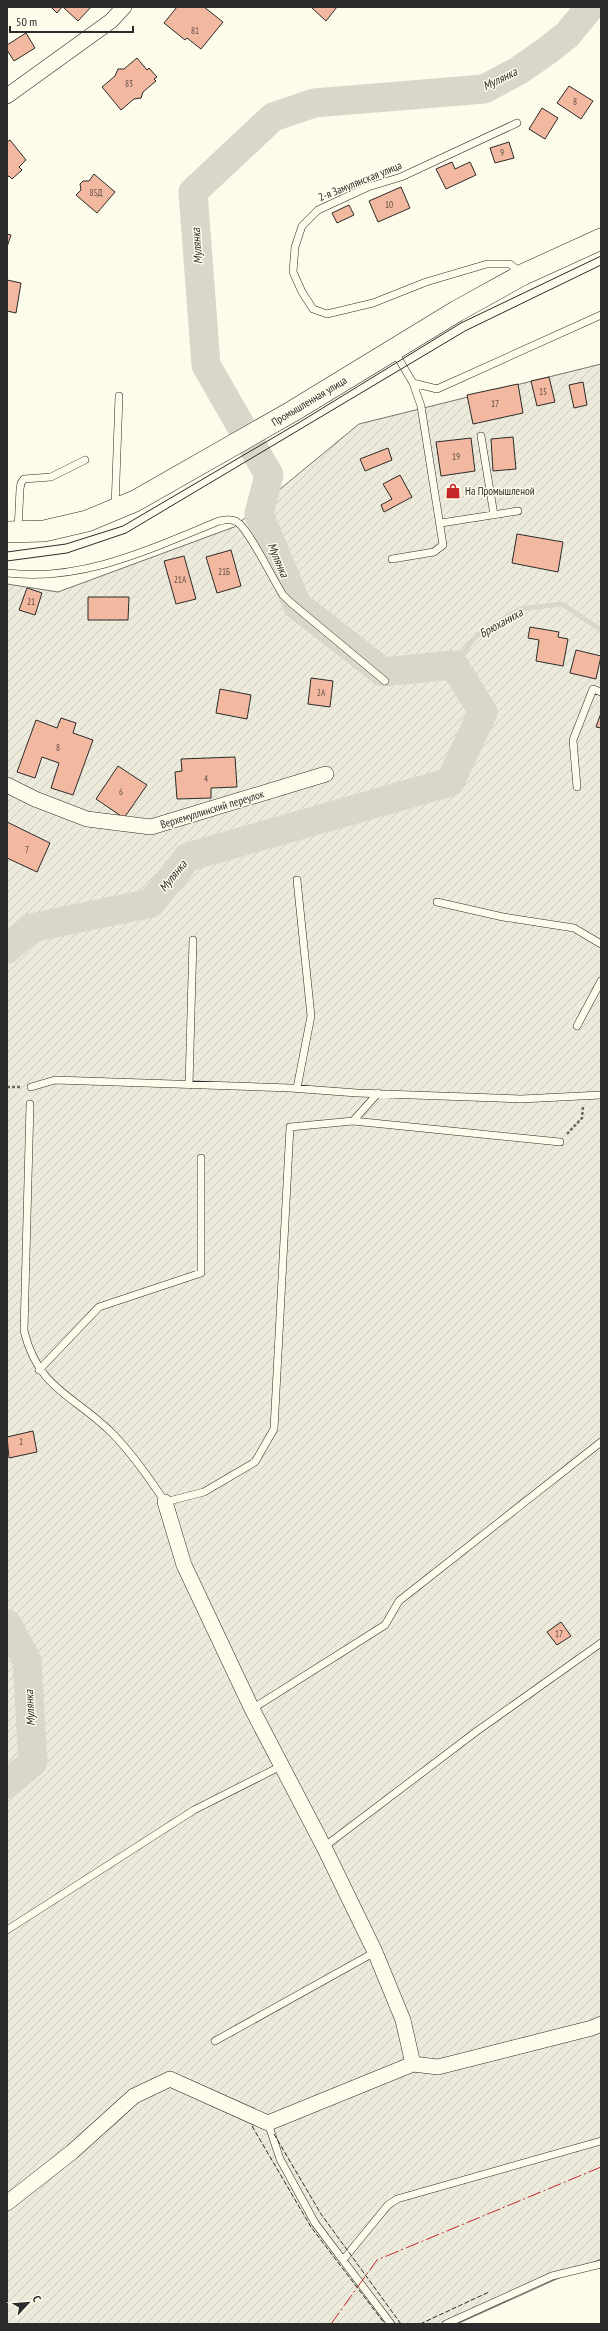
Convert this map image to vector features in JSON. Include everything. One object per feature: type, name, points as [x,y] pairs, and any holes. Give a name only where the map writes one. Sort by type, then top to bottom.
[{"type":"main road","name":"Промышленная улица","points":[[12,532],[44,531],[87,521],[135,501],[181,477],[293,411],[393,349],[522,275],[601,239]]},
{"type":"street","points":[[7,96],[111,21],[124,7]]},
{"type":"street","name":"Верхемуллинский переулок","points":[[7,785],[35,799],[87,819],[151,827],[326,774]]},
{"type":"street","points":[[165,1502],[184,1565],[252,1709],[324,1847],[375,1952],[404,2020],[414,2064]]},
{"type":"street","points":[[7,2203],[72,2152],[134,2096],[170,2079],[268,2123],[414,2064],[438,2067],[592,2028],[601,2024]]},
{"type":"lane","name":"2-я Замулянская улица","points":[[517,123],[408,174],[368,187],[318,210],[302,226],[295,247],[293,272],[302,292],[313,309],[327,314],[373,303],[426,282],[487,264],[510,264],[522,275]]},
{"type":"lane","points":[[413,383],[437,389],[601,315]]},
{"type":"lane","points":[[392,559],[439,550],[443,545],[441,524],[421,406],[413,383],[393,349]]},
{"type":"lane","points":[[115,510],[119,396]]},
{"type":"lane","points":[[481,436],[494,515]]},
{"type":"lane","points":[[12,532],[21,483],[24,479],[51,477],[85,460]]},
{"type":"lane","points":[[441,524],[518,511]]},
{"type":"lane","points":[[7,573],[28,576],[77,572],[118,562],[227,519],[236,522],[246,533],[280,590],[290,602],[385,681]]},
{"type":"lane","points":[[578,787],[573,740],[593,690],[601,692]]},
{"type":"lane","points":[[297,880],[311,1016],[297,1088]]},
{"type":"lane","points":[[437,902],[503,917],[574,928],[601,944]]},
{"type":"lane","points":[[189,1085],[193,940]]},
{"type":"lane","points":[[578,1026],[601,981]]},
{"type":"lane","points":[[31,1087],[55,1080],[297,1088],[521,1099],[584,1098],[601,1095]]},
{"type":"lane","points":[[353,1121],[378,1093]]},
{"type":"lane","points":[[30,1104],[24,1331],[29,1352],[39,1370],[55,1387],[113,1434],[145,1472],[165,1502],[204,1492],[256,1462],[274,1429],[290,1127],[353,1121],[560,1142]]},
{"type":"lane","points":[[39,1370],[99,1307],[201,1273],[201,1158]]},
{"type":"lane","points":[[252,1709],[385,1625],[399,1601],[601,1442]]},
{"type":"lane","points":[[324,1847],[477,1731],[601,1643]]},
{"type":"lane","points":[[7,1930],[194,1810],[282,1766]]},
{"type":"lane","points":[[215,2041],[375,1952]]},
{"type":"lane","points":[[268,2123],[280,2159],[315,2223],[391,2324]]},
{"type":"lane","points":[[343,2260],[388,2205],[397,2199],[601,2141]]},
{"type":"lane","points":[[446,2324],[552,2276],[601,2264]]},
{"type":"path","points":[[560,1142],[582,1118],[584,1098]]},
{"type":"shaded area","points":[[601,364],[601,2259],[457,2324],[7,2324],[7,584],[58,592],[234,527],[359,424]]},
{"type":"building","points":[[51,7],[62,7],[57,13]]},
{"type":"building","points":[[63,7],[91,7],[78,21]]},
{"type":"building","points":[[177,7],[204,7],[223,22],[201,49],[187,38],[185,40],[164,23]]},
{"type":"building","points":[[311,7],[337,7],[326,21]]},
{"type":"building","points":[[26,33],[35,48],[14,61],[7,50],[7,45]]},
{"type":"building","points":[[137,58],[147,70],[149,68],[157,77],[154,79],[156,81],[143,92],[141,98],[134,99],[121,110],[102,87],[115,76],[118,69],[124,69]]},
{"type":"building","points":[[569,86],[593,101],[581,119],[557,103]]},
{"type":"building","points":[[542,108],[558,118],[545,139],[529,129]]},
{"type":"building","points":[[10,140],[26,160],[19,167],[22,170],[12,179],[9,176],[7,177],[7,142]]},
{"type":"building","points":[[509,142],[514,158],[495,163],[490,148]]},
{"type":"building","points":[[452,162],[455,169],[470,162],[476,175],[446,189],[436,169]]},
{"type":"building","points":[[94,174],[115,192],[97,213],[76,195],[81,190],[80,184],[83,181],[89,181]]},
{"type":"building","points":[[401,187],[410,208],[378,222],[369,201]]},
{"type":"building","points":[[349,205],[354,215],[337,223],[332,213]]},
{"type":"building","points":[[7,234],[11,235],[7,247]]},
{"type":"building","points":[[7,280],[21,283],[16,313],[7,311]]},
{"type":"building","points":[[549,377],[555,402],[537,406],[531,381]]},
{"type":"building","points":[[583,382],[587,405],[574,408],[569,385]]},
{"type":"building","points":[[518,384],[523,413],[473,424],[467,395]]},
{"type":"building","points":[[513,437],[516,469],[493,471],[491,439]]},
{"type":"building","points":[[471,438],[475,471],[441,476],[436,442]]},
{"type":"building","points":[[388,448],[392,460],[365,471],[360,459]]},
{"type":"building","points":[[400,475],[412,497],[384,512],[381,505],[392,499],[383,484]]},
{"type":"building","points":[[517,534],[563,542],[558,572],[512,563]]},
{"type":"building","points":[[231,550],[241,586],[217,593],[206,557]]},
{"type":"building","points":[[184,556],[196,599],[176,604],[164,561]]},
{"type":"building","points":[[27,588],[42,593],[35,615],[19,610]]},
{"type":"building","points":[[88,597],[129,597],[128,620],[88,620]]},
{"type":"building","points":[[530,627],[559,632],[558,637],[568,639],[563,666],[536,661],[539,640],[528,638]]},
{"type":"building","points":[[576,650],[601,656],[596,679],[570,673]]},
{"type":"building","points":[[311,678],[333,681],[330,707],[308,704]]},
{"type":"building","points":[[220,689],[251,695],[247,719],[216,713]]},
{"type":"building","points":[[601,713],[601,728],[596,727]]},
{"type":"building","points":[[61,718],[76,723],[73,733],[93,740],[73,795],[51,788],[59,763],[42,757],[35,778],[17,772],[36,720],[57,728]]},
{"type":"building","points":[[235,757],[237,787],[211,788],[211,798],[177,799],[175,772],[182,771],[181,759]]},
{"type":"building","points":[[118,766],[147,785],[124,818],[96,799]]},
{"type":"building","points":[[7,822],[50,843],[37,872],[7,858]]},
{"type":"building","points":[[33,1431],[37,1452],[9,1458],[7,1437]]},
{"type":"building","points":[[561,1622],[571,1636],[557,1645],[547,1632]]},
{"type":"waterway","name":"Мулянка","points":[[7,949],[31,928],[151,903],[188,857],[450,782],[483,712],[454,665],[383,672],[297,605],[259,514],[269,475],[206,365],[193,192],[273,117],[314,103],[484,89],[518,71],[548,50],[567,35],[590,7]]},
{"type":"waterway","name":"Брюханиха","points":[[454,665],[476,636],[520,609],[562,604],[601,630]]},
{"type":"waterway","name":"Мулянка","points":[[7,1624],[27,1661],[33,1762],[7,1784]]},
{"type":"tram line","points":[[7,552],[66,544],[123,526],[300,422],[461,323],[601,256]]},
{"type":"tram line","points":[[7,561],[67,553],[126,533],[465,331],[601,265]]},
{"type":"fence","points":[[252,2126],[311,2227],[385,2324]]},
{"type":"fence","points":[[274,2134],[321,2214],[401,2324]]},
{"type":"fence","points":[[420,2324],[489,2292]]},
{"type":"power","points":[[331,2324],[377,2260],[601,2167]]},
{"type":"place","name":"На Промышленой","points":[[453,491]]}]
